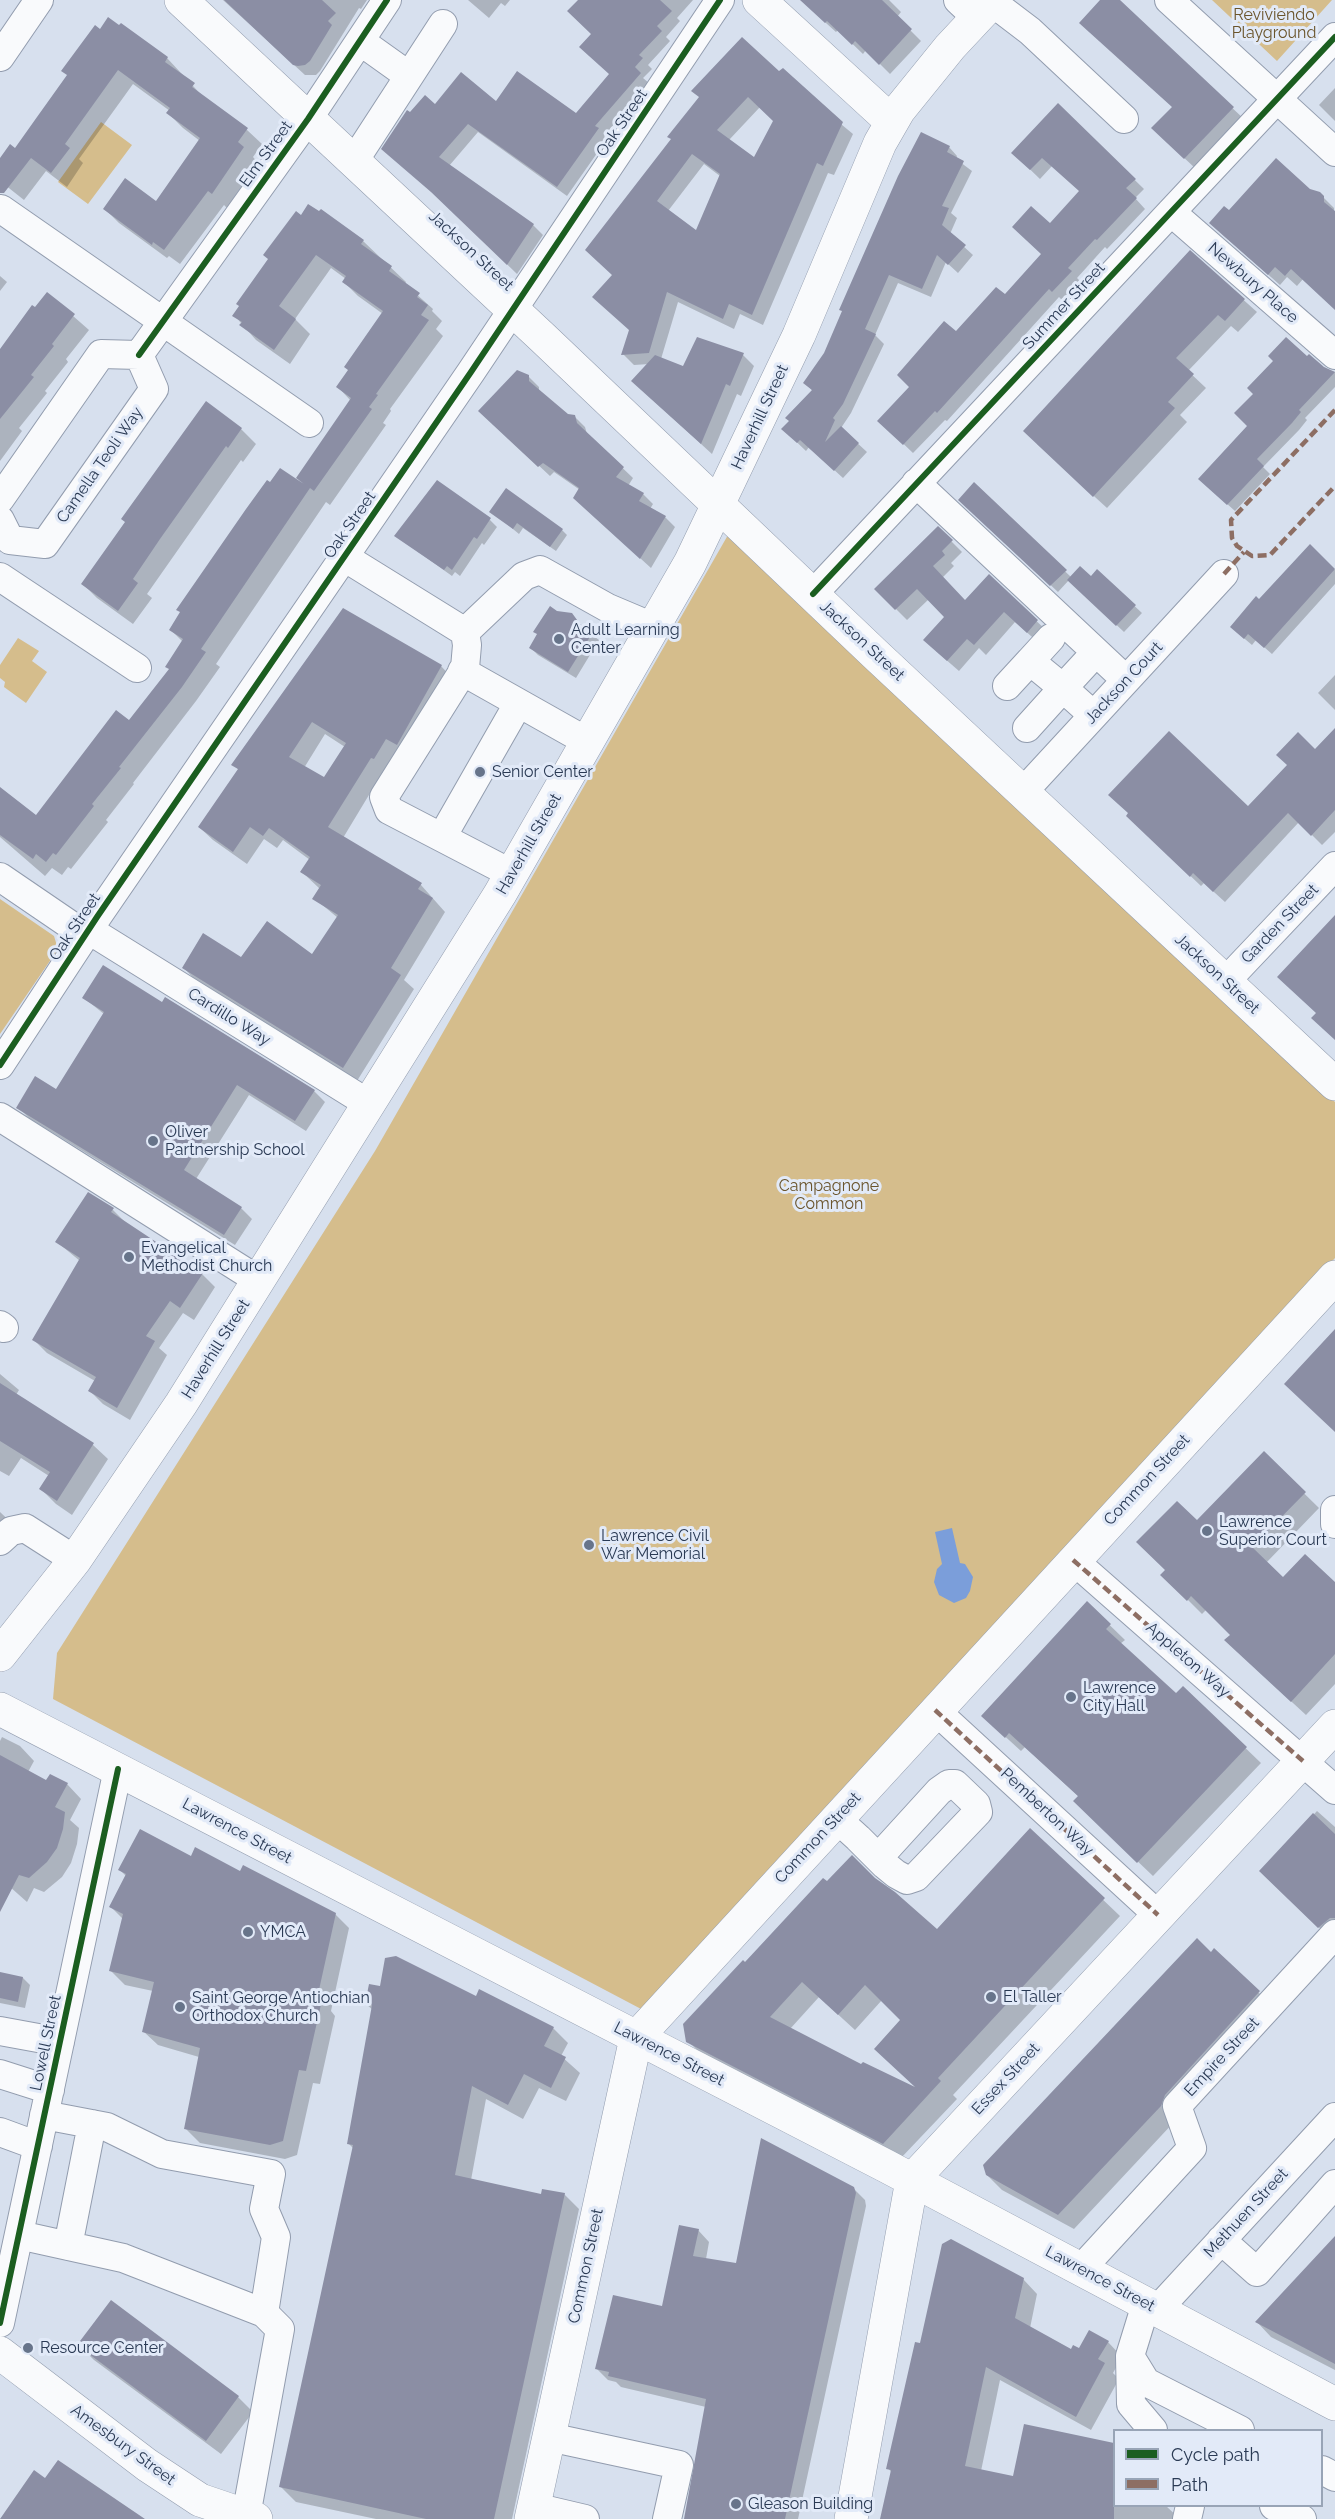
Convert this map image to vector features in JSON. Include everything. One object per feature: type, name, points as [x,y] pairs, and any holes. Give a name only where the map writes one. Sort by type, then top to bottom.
[{"type":"main road","name":"Jackson Street","points":[[181,0],[1335,1084]]},
{"type":"main road","points":[[759,0],[892,122]]},
{"type":"main road","name":"Haverhill Street","points":[[0,1655],[75,1560],[181,1404],[512,874],[690,563],[799,334],[880,144],[892,122],[980,5]]},
{"type":"main road","name":"Common Street","points":[[532,2513],[636,2038],[1335,1277]]},
{"type":"main road","name":"Lawrence Street","points":[[0,1709],[912,2180],[1335,2404]]},
{"type":"main road","name":"Essex Street","points":[[912,2180],[1335,1726]]},
{"type":"main road","points":[[851,2519],[912,2180]]},
{"type":"main road","name":"Amesbury Street","points":[[0,2353],[147,2465],[200,2500],[233,2515]]},
{"type":"street","points":[[0,57],[39,0]]},
{"type":"street","name":"Elm Street","points":[[163,320],[308,119],[387,0]]},
{"type":"street","name":"Oak Street","points":[[0,1065],[87,932],[513,310],[720,0]]},
{"type":"street","points":[[1169,0],[1335,152]]},
{"type":"street","points":[[980,5],[1030,31],[1124,119]]},
{"type":"street","points":[[354,161],[443,24]]},
{"type":"street","name":"Summer Street","points":[[813,594],[1335,37]]},
{"type":"street","points":[[360,41],[409,76]]},
{"type":"street","points":[[1,209],[309,423]]},
{"type":"street","name":"Newbury Place","points":[[1171,212],[1335,355]]},
{"type":"street","points":[[0,499],[101,354],[139,355],[163,320]]},
{"type":"street","name":"Camella Teoli Way","points":[[4,538],[45,544],[154,389],[139,355]]},
{"type":"street","points":[[916,483],[1126,680]]},
{"type":"street","points":[[344,557],[465,632],[467,645],[462,671],[384,797],[389,810],[512,874]]},
{"type":"street","points":[[465,632],[524,576],[540,570],[608,608],[653,627]]},
{"type":"street","name":"Jackson Court","points":[[1023,792],[1224,574]]},
{"type":"street","points":[[0,577],[137,668]]},
{"type":"street","points":[[1007,686],[1051,638]]},
{"type":"street","points":[[1030,661],[1093,716]]},
{"type":"street","points":[[1027,728],[1086,663]]},
{"type":"street","points":[[462,671],[588,742]]},
{"type":"street","points":[[442,837],[519,704]]},
{"type":"street","name":"Garden Street","points":[[1225,982],[1335,866]]},
{"type":"street","name":"Cardillo Way","points":[[0,878],[369,1104]]},
{"type":"street","points":[[0,1117],[258,1280]]},
{"type":"street","points":[[1335,1510],[1335,1524]]},
{"type":"street","points":[[0,1541],[11,1532],[25,1528],[75,1560]]},
{"type":"street","name":"Appleton Way","points":[[1073,1560],[1335,1790]]},
{"type":"street","name":"Pemberton Way","points":[[935,1710],[1158,1915]]},
{"type":"street","name":"Lowell Street","points":[[0,2323],[118,1769]]},
{"type":"street","points":[[836,1818],[878,1858]]},
{"type":"street","name":"Empire Street","points":[[1081,2269],[1192,2148],[1177,2106],[1335,1934]]},
{"type":"street","points":[[0,2031],[60,2042]]},
{"type":"street","points":[[0,2074],[47,2102],[64,2120],[107,2127],[162,2154],[271,2174],[264,2210],[276,2237],[264,2313]]},
{"type":"street","name":"Methuen Street","points":[[1152,2307],[1221,2240],[1335,2116]]},
{"type":"street","points":[[68,2246],[92,2124]]},
{"type":"street","points":[[0,2132],[38,2146]]},
{"type":"street","points":[[1221,2240],[1257,2272],[1335,2184]]},
{"type":"street","points":[[19,2235],[123,2258],[264,2313],[280,2329],[233,2515]]},
{"type":"street","points":[[1152,2307],[1130,2356],[1131,2404],[1152,2429]]},
{"type":"street","points":[[1130,2356],[1146,2382],[1238,2429]]},
{"type":"street","points":[[549,2436],[679,2465],[667,2519]]},
{"type":"street","points":[[1278,2507],[1302,2519]]},
{"type":"street","points":[[532,2513],[585,2519]]},
{"type":"green space","name":"Reviviendo Playground","points":[[1212,0],[1332,0],[1277,61]]},
{"type":"green space","points":[[101,122],[132,145],[88,204],[58,182]]},
{"type":"green space","name":"Campagnone Common","points":[[732,528],[1335,1102],[1335,1258],[643,2010],[53,1699],[57,1653],[375,1151]]},
{"type":"green space","points":[[18,638],[39,651],[32,661],[47,672],[26,703],[4,687],[5,682],[0,678],[0,665]]},
{"type":"green space","points":[[0,899],[54,936],[58,949],[0,1034]]},
{"type":"water","points":[[952,1528],[960,1563],[965,1564],[973,1577],[966,1598],[954,1603],[939,1595],[934,1582],[937,1569],[942,1564],[935,1532]]},
{"type":"building","points":[[224,0],[322,0],[336,13],[328,21],[332,25],[310,61],[298,66],[293,65]]},
{"type":"building","points":[[578,0],[660,0],[672,11],[657,26],[662,31],[639,55],[643,58],[635,67],[641,73],[595,126],[599,128],[557,187],[468,124],[439,157],[534,224],[507,265],[431,192],[381,149],[407,110],[410,112],[425,95],[435,104],[461,72],[496,101],[517,71],[576,113],[609,74],[579,47],[591,34],[567,11]]},
{"type":"building","points":[[800,0],[882,0],[912,29],[879,65],[855,41],[852,45]]},
{"type":"building","points":[[1100,0],[1120,0],[1234,107],[1184,159],[1151,128],[1172,107],[1079,23]]},
{"type":"building","points":[[108,17],[119,25],[121,23],[168,57],[165,62],[195,83],[192,87],[248,128],[238,142],[244,147],[212,194],[208,191],[164,250],[153,242],[152,245],[103,209],[125,178],[156,201],[200,138],[166,113],[170,108],[118,70],[65,144],[70,148],[51,173],[31,158],[4,193],[0,193],[0,158],[10,144],[15,148],[67,75],[61,71],[95,25],[100,29]]},
{"type":"building","points":[[742,37],[779,71],[783,68],[843,122],[823,166],[817,163],[752,315],[729,304],[723,319],[667,292],[649,353],[621,355],[629,330],[592,297],[612,275],[585,250],[671,139],[667,137],[699,97],[691,91]],"holes":[[[748,97],[773,121],[754,157],[717,130]],[[692,154],[720,174],[696,230],[657,201]]]},
{"type":"building","points":[[1058,103],[1136,179],[1126,188],[1137,198],[1068,268],[1072,271],[1052,292],[1049,289],[937,413],[935,411],[903,445],[877,421],[909,387],[897,375],[944,321],[956,331],[996,287],[1005,294],[1041,254],[1012,227],[1031,206],[1050,223],[1079,191],[1042,158],[1030,170],[1011,153]]},
{"type":"building","points":[[921,132],[950,146],[947,152],[964,161],[942,206],[949,208],[942,225],[966,245],[948,265],[937,255],[922,289],[889,275],[865,329],[876,334],[843,404],[833,418],[835,420],[825,442],[841,426],[859,443],[834,471],[800,440],[797,443],[781,429],[789,421],[785,418],[812,390],[803,383],[824,353],[842,311],[839,310],[898,176]]},
{"type":"building","points":[[1276,158],[1310,189],[1320,192],[1324,196],[1324,202],[1335,211],[1335,310],[1291,269],[1285,276],[1275,267],[1268,275],[1209,223],[1224,206],[1229,210]]},
{"type":"building","points":[[308,204],[319,211],[321,209],[364,240],[361,244],[392,266],[389,271],[420,293],[417,297],[428,305],[421,315],[429,320],[376,394],[378,395],[369,407],[372,409],[314,491],[310,488],[201,649],[206,652],[182,687],[119,767],[121,768],[92,804],[94,806],[56,855],[53,853],[46,862],[36,854],[33,859],[0,835],[0,787],[36,815],[116,710],[129,720],[169,669],[165,667],[183,639],[169,630],[180,612],[176,610],[267,480],[270,482],[280,468],[304,484],[296,478],[351,398],[336,387],[348,370],[344,367],[383,311],[342,282],[346,276],[316,255],[279,306],[296,319],[274,350],[239,325],[242,322],[232,316],[239,306],[236,304],[268,259],[263,255],[296,211],[301,215]]},
{"type":"building","points":[[1190,250],[1245,299],[1225,321],[1218,315],[1176,358],[1194,374],[1168,402],[1175,408],[1093,497],[1023,431]]},
{"type":"building","points":[[47,292],[75,314],[31,375],[34,377],[0,419],[0,349],[32,305],[35,307]]},
{"type":"building","points":[[697,337],[744,353],[730,386],[726,384],[701,444],[631,381],[655,355],[683,366]]},
{"type":"building","points":[[1286,337],[1307,356],[1309,354],[1324,367],[1335,372],[1299,410],[1301,412],[1292,423],[1257,459],[1264,466],[1227,505],[1198,479],[1247,426],[1234,413],[1253,394],[1247,388],[1273,361],[1268,356]]},
{"type":"building","points":[[517,370],[529,375],[529,381],[568,414],[575,415],[577,423],[624,467],[616,477],[644,493],[639,501],[666,516],[640,559],[573,498],[579,488],[543,463],[538,467],[478,411]]},
{"type":"building","points":[[206,401],[242,428],[228,448],[226,446],[160,539],[133,579],[138,583],[118,611],[81,584],[125,522],[121,519]]},
{"type":"building","points":[[437,480],[491,518],[477,539],[474,537],[452,570],[447,566],[444,570],[394,536]]},
{"type":"building","points":[[974,482],[1067,570],[1050,586],[958,500]]},
{"type":"building","points":[[506,488],[563,529],[550,547],[517,523],[513,529],[489,512]]},
{"type":"building","points":[[938,526],[953,540],[942,551],[945,555],[933,566],[965,600],[989,574],[1038,620],[1027,633],[1004,612],[974,645],[967,639],[947,661],[923,640],[944,617],[917,589],[895,610],[874,589]]},
{"type":"building","points":[[1310,544],[1335,569],[1264,648],[1248,634],[1244,639],[1230,627],[1256,596],[1259,599]]},
{"type":"building","points":[[1080,566],[1091,576],[1097,569],[1136,605],[1116,626],[1067,580]]},
{"type":"building","points":[[550,606],[557,611],[572,613],[580,624],[593,632],[568,672],[529,648],[537,634],[533,632]]},
{"type":"building","points":[[343,608],[442,665],[397,745],[386,739],[374,759],[371,758],[328,827],[422,883],[418,889],[433,898],[391,968],[401,975],[343,1068],[182,968],[203,933],[241,957],[267,921],[312,954],[338,915],[312,899],[321,885],[300,872],[310,857],[269,828],[263,836],[250,827],[233,852],[198,827],[238,769],[231,765]],"holes":[[[312,722],[346,743],[324,777],[289,757]]]},
{"type":"building","points":[[1335,728],[1335,810],[1311,836],[1288,813],[1213,892],[1193,873],[1190,877],[1126,816],[1128,813],[1108,795],[1169,731],[1248,806],[1287,765],[1276,755],[1298,732],[1315,749]]},
{"type":"building","points":[[1335,915],[1335,1040],[1311,1018],[1316,1013],[1277,977]]},
{"type":"building","points":[[103,965],[162,1002],[165,997],[315,1090],[295,1121],[237,1085],[184,1170],[242,1207],[224,1235],[16,1108],[35,1076],[56,1089],[104,1012],[82,998]]},
{"type":"building","points":[[88,1192],[114,1208],[111,1212],[203,1273],[180,1308],[170,1301],[146,1336],[155,1341],[117,1408],[88,1391],[96,1377],[32,1340],[80,1258],[55,1242]]},
{"type":"building","points":[[1335,1329],[1335,1432],[1284,1384]]},
{"type":"building","points":[[0,1383],[94,1443],[57,1501],[39,1489],[50,1472],[0,1441]]},
{"type":"building","points":[[1264,1451],[1306,1492],[1252,1547],[1283,1577],[1305,1554],[1335,1582],[1335,1654],[1291,1702],[1224,1640],[1230,1635],[1191,1596],[1187,1601],[1160,1575],[1165,1570],[1136,1542],[1177,1501],[1197,1520]]},
{"type":"building","points":[[1087,1601],[1111,1624],[1106,1629],[1176,1693],[1183,1686],[1247,1747],[1137,1863],[1073,1801],[1078,1796],[1009,1733],[1005,1738],[981,1716]]},
{"type":"building","points":[[0,1755],[46,1780],[50,1774],[68,1783],[55,1807],[65,1812],[57,1848],[47,1862],[29,1878],[19,1875],[0,1912]]},
{"type":"building","points":[[1313,1813],[1335,1834],[1335,1918],[1330,1918],[1318,1928],[1259,1871]]},
{"type":"building","points":[[1030,1828],[1105,1898],[938,2078],[941,2081],[883,2144],[686,2042],[683,2024],[743,1960],[745,1962],[823,1878],[827,1881],[852,1855],[875,1878],[895,1892],[937,1929]],"holes":[[[802,1982],[838,2015],[865,1985],[900,2020],[874,2049],[915,2087],[863,2062],[861,2064],[770,2017]]]},
{"type":"building","name":"YMCA","points":[[140,1829],[191,1856],[195,1847],[240,1871],[243,1865],[336,1913],[317,1999],[322,2000],[306,2071],[299,2070],[283,2141],[270,2145],[184,2129],[200,2048],[142,2032],[154,1982],[109,1971],[123,1914],[109,1907],[126,1874],[118,1870]]},
{"type":"building","points":[[1197,1938],[1211,1952],[1214,1948],[1260,1991],[1165,2095],[1161,2106],[1058,2215],[986,2175],[983,2165]]},
{"type":"building","points":[[396,1956],[476,1996],[479,1989],[554,2027],[544,2046],[566,2057],[551,2088],[524,2074],[508,2105],[472,2086],[455,2175],[541,2194],[542,2189],[565,2193],[494,2519],[426,2519],[279,2487],[353,2145],[347,2144],[372,2005],[365,2004],[369,1984],[380,1986],[385,1958]]},
{"type":"building","points":[[0,1972],[23,1977],[18,2002],[0,1998]]},
{"type":"building","points":[[761,2138],[854,2187],[856,2193],[785,2519],[684,2519],[706,2399],[608,2376],[609,2372],[595,2369],[613,2295],[662,2306],[679,2225],[699,2229],[693,2256],[736,2263]]},
{"type":"building","points":[[1335,2236],[1335,2364],[1255,2322]]},
{"type":"building","points":[[951,2239],[1024,2278],[1015,2318],[1071,2349],[1073,2345],[1079,2348],[1089,2330],[1109,2341],[1098,2359],[1105,2363],[1076,2417],[986,2367],[965,2466],[1013,2476],[1024,2424],[1113,2443],[1114,2519],[880,2519],[891,2470],[886,2469],[915,2342],[920,2343],[942,2244]]},
{"type":"building","points":[[111,2300],[239,2396],[206,2441],[77,2345]]},
{"type":"building","points":[[58,2460],[145,2519],[0,2519],[34,2470],[45,2478]]},
{"type":"marked path","points":[[1335,410],[1231,520],[1232,538],[1237,546],[1252,556],[1270,555],[1335,486]]},
{"type":"marked path","points":[[1224,574],[1244,552]]},
{"type":"marked path","points":[[1073,1560],[1303,1761]]},
{"type":"marked path","points":[[935,1710],[1158,1915]]},
{"type":"cycle path","points":[[139,355],[308,119],[387,0]]},
{"type":"cycle path","points":[[0,1065],[97,917],[471,372],[720,0]]},
{"type":"cycle path","points":[[813,594],[1335,37]]},
{"type":"cycle path","points":[[0,2323],[118,1769]]},
{"type":"place","name":"Adult Learning Center","points":[[559,639]]},
{"type":"place","name":"Senior Center","points":[[480,772]]},
{"type":"place","name":"Oliver Partnership School","points":[[153,1141]]},
{"type":"place","name":"Evangelical Methodist Church","points":[[129,1257]]},
{"type":"place","name":"Lawrence Superior Court","points":[[1207,1531]]},
{"type":"place","name":"Lawrence Civil War Memorial","points":[[589,1545]]},
{"type":"place","name":"Lawrence City Hall","points":[[1071,1697]]},
{"type":"place","name":"YMCA","points":[[248,1932]]},
{"type":"place","name":"El Taller","points":[[991,1997]]},
{"type":"place","name":"Saint George Antiochian Orthodox Church","points":[[180,2007]]},
{"type":"place","name":"Resource Center","points":[[28,2348]]},
{"type":"place","name":"Gleason Building","points":[[736,2504]]}]
